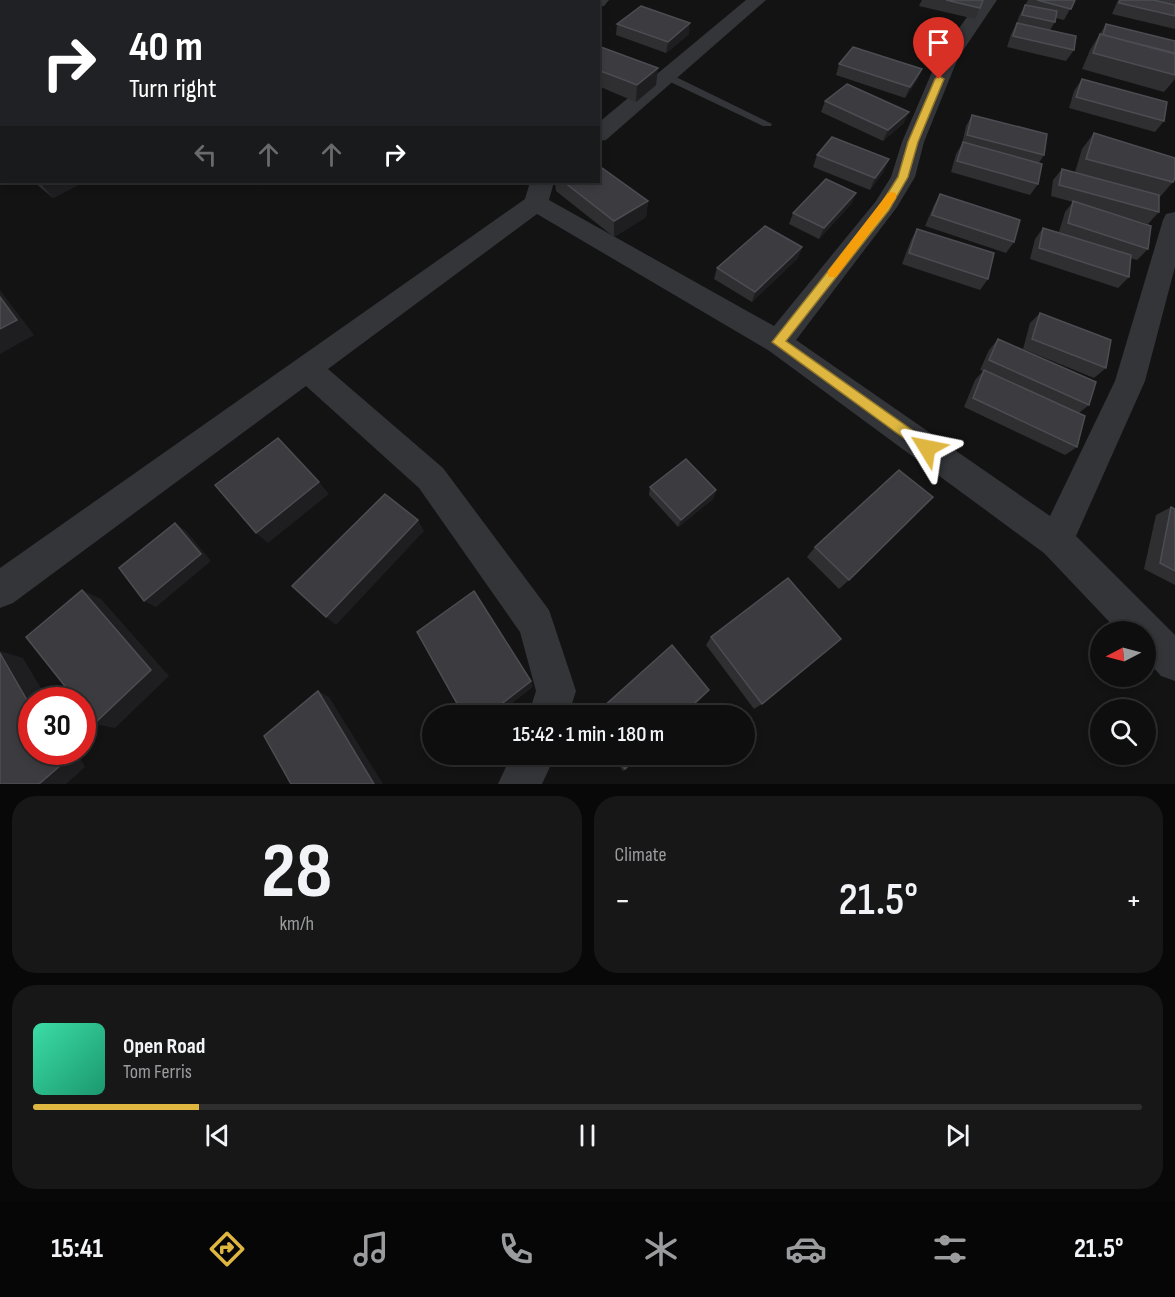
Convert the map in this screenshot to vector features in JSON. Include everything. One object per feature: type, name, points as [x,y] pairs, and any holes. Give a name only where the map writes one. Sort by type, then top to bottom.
[{"type":"street","points":[[600,133],[757,0]]},
{"type":"street","points":[[778,342],[885,207],[903,177],[913,142],[948,58],[988,0]]},
{"type":"street","points":[[1157,0],[1175,5]]},
{"type":"street","points":[[648,70],[668,76]]},
{"type":"street","points":[[0,590],[306,368],[538,187],[778,342],[1056,541],[1135,621]]},
{"type":"street","points":[[1056,541],[1130,381],[1175,220]]},
{"type":"street","points":[[306,368],[431,478],[536,623],[556,691],[552,705]]},
{"type":"street","points":[[1156,642],[1175,662]]},
{"type":"street","points":[[519,784],[528,765]]},
{"type":"lane","points":[[668,76],[767,124]]},
{"type":"building","points":[[946,0],[983,0],[980,8]]},
{"type":"building","points":[[1037,0],[1075,0],[1071,9]]},
{"type":"building","points":[[1120,0],[1153,0],[1175,5],[1175,16],[1119,3]]},
{"type":"building","points":[[1025,5],[1057,11],[1055,22],[1022,15]]},
{"type":"building","points":[[641,6],[690,23],[668,42],[617,24]]},
{"type":"building","points":[[1017,23],[1076,36],[1074,50],[1013,36]]},
{"type":"building","points":[[1106,24],[1175,41],[1175,53],[1103,35]]},
{"type":"building","points":[[1100,34],[1175,54],[1175,75],[1093,53]]},
{"type":"building","points":[[600,47],[658,68],[637,85],[600,71]]},
{"type":"building","points":[[853,47],[922,69],[910,87],[839,64]]},
{"type":"building","points":[[1082,79],[1167,102],[1164,121],[1076,97]]},
{"type":"building","points":[[847,84],[909,112],[888,130],[825,101]]},
{"type":"building","points":[[972,115],[1047,134],[1044,155],[967,135]]},
{"type":"building","points":[[1094,133],[1175,158],[1173,182],[1086,159]]},
{"type":"building","points":[[832,137],[889,159],[875,178],[817,155]]},
{"type":"building","points":[[963,142],[1042,164],[1038,184],[957,161]]},
{"type":"building","points":[[600,166],[648,201],[614,221],[565,183],[600,183]]},
{"type":"building","points":[[1062,169],[1159,195],[1159,212],[1059,185]]},
{"type":"building","points":[[826,179],[856,193],[824,228],[793,213]]},
{"type":"building","points":[[940,194],[1020,220],[1014,242],[932,215]]},
{"type":"building","points":[[1073,201],[1151,226],[1148,249],[1068,223]]},
{"type":"building","points":[[765,226],[802,247],[755,292],[717,268]]},
{"type":"building","points":[[1043,228],[1131,255],[1129,277],[1039,248]]},
{"type":"building","points":[[917,229],[994,253],[988,279],[909,253]]},
{"type":"building","points":[[0,297],[17,320],[0,329]]},
{"type":"building","points":[[1040,313],[1111,340],[1106,368],[1032,339]]},
{"type":"building","points":[[998,339],[1096,382],[1089,405],[989,360]]},
{"type":"building","points":[[984,370],[1085,416],[1077,447],[973,398]]},
{"type":"building","points":[[278,438],[319,482],[256,533],[215,485]]},
{"type":"building","points":[[686,459],[716,490],[681,520],[650,487]]},
{"type":"building","points":[[899,470],[933,497],[849,580],[815,547]]},
{"type":"building","points":[[385,494],[418,520],[326,617],[292,586]]},
{"type":"building","points":[[1171,507],[1175,509],[1175,571],[1160,563]]},
{"type":"building","points":[[175,523],[201,554],[144,601],[119,568]]},
{"type":"building","points":[[788,578],[841,639],[762,704],[711,637]]},
{"type":"building","points":[[82,590],[151,670],[96,722],[96,687],[66,687],[26,637]]},
{"type":"building","points":[[474,591],[531,681],[500,705],[458,705],[417,632]]},
{"type":"building","points":[[672,645],[709,690],[693,705],[605,705]]},
{"type":"building","points":[[0,653],[19,687],[18,765],[61,765],[39,784],[0,784]]},
{"type":"building","points":[[318,691],[374,784],[291,784],[264,736]]},
{"type":"slow traffic","points":[[832,274],[892,195]]},
{"type":"route","points":[[927,448],[778,342],[885,207],[903,177],[913,142],[939,79]]}]
